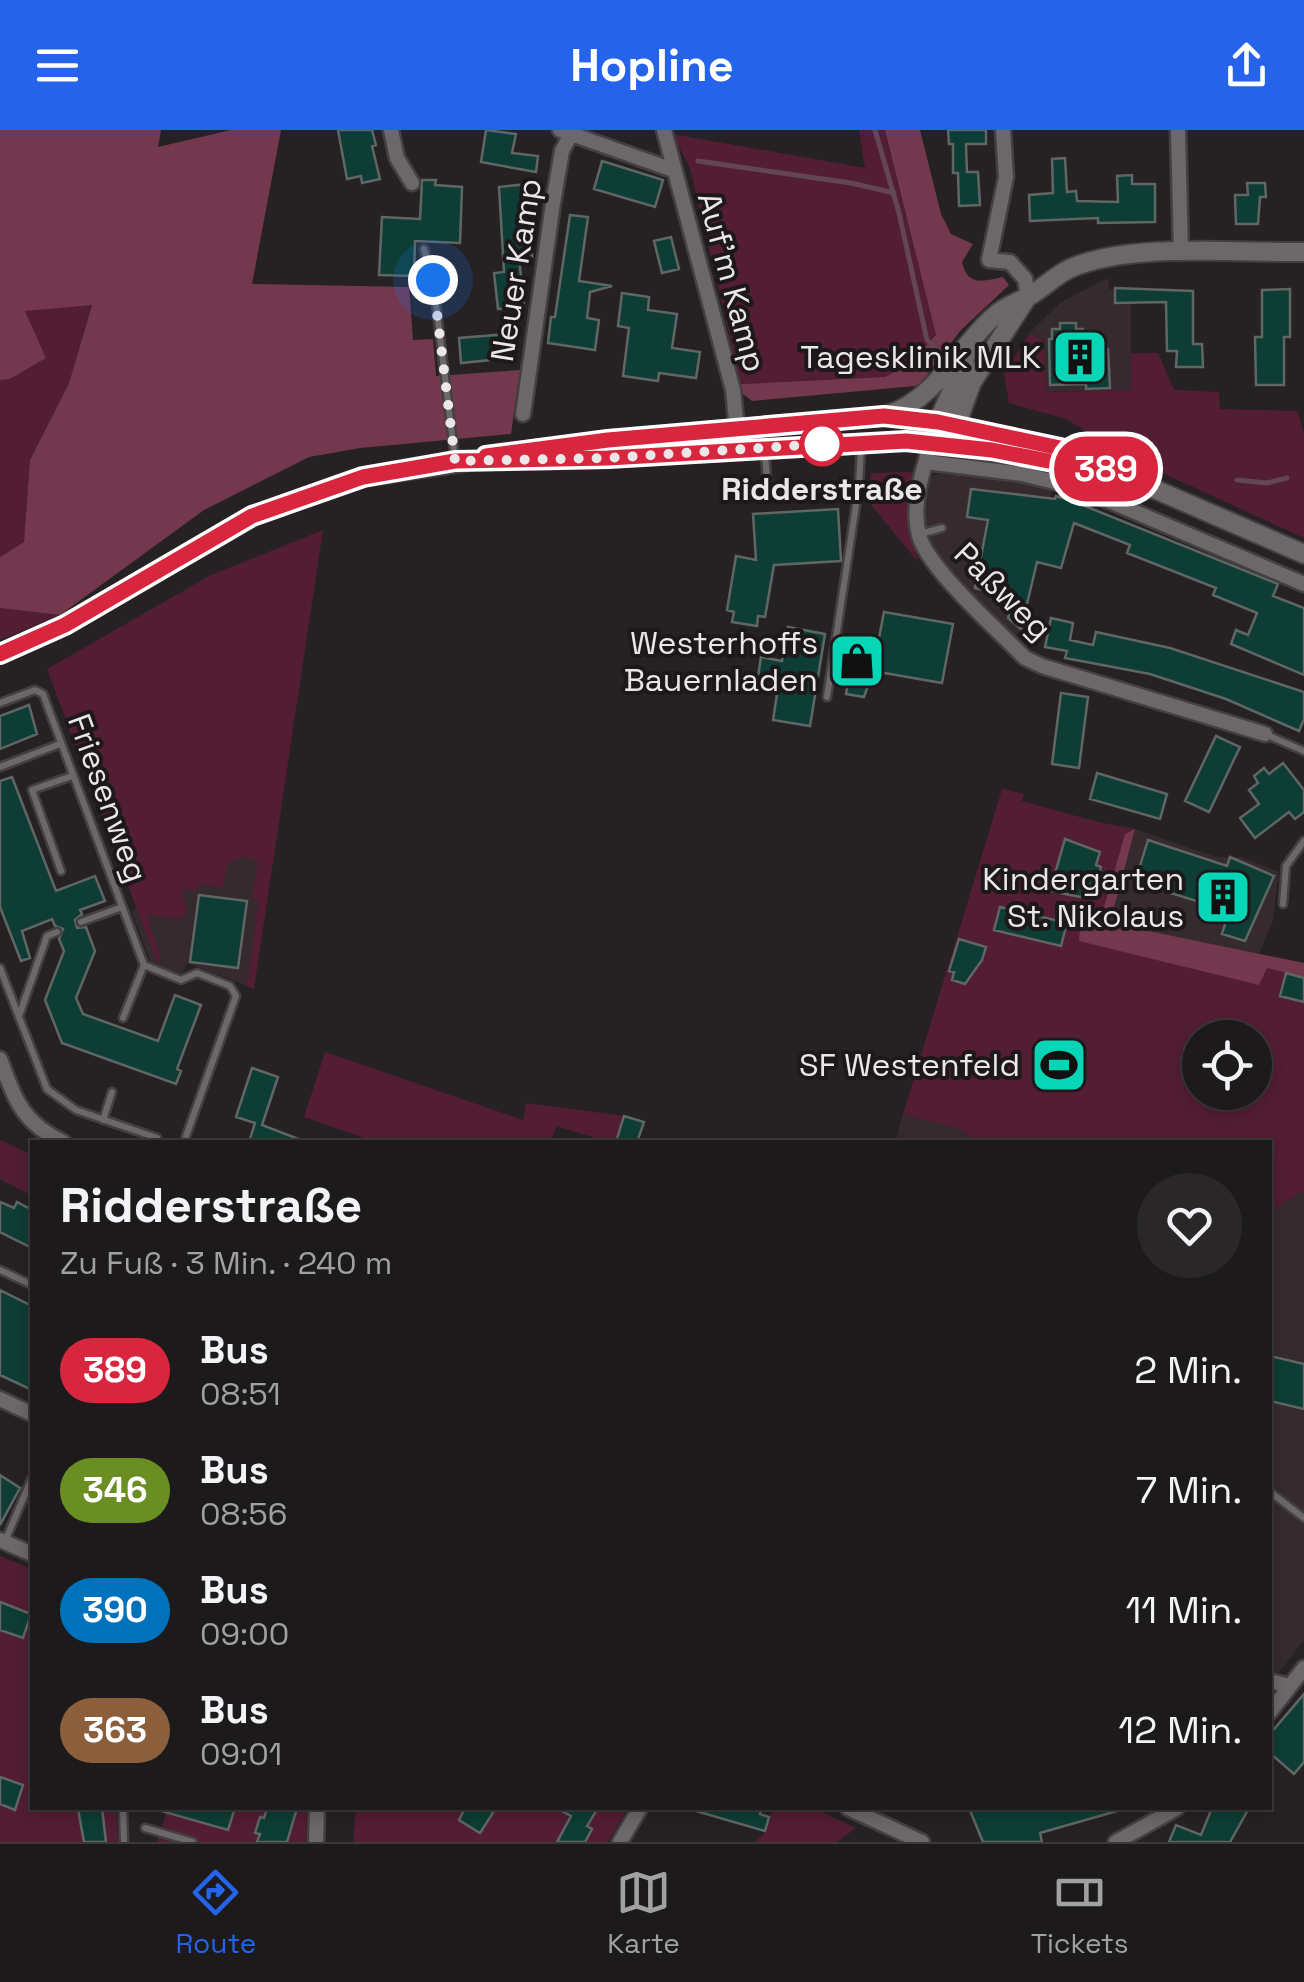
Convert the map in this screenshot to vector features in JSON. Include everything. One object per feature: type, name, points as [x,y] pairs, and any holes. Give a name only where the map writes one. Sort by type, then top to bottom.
[{"type":"street","points":[[391,130],[397,158],[412,184]]},
{"type":"street","name":"Auf'm Kamp","points":[[664,130],[733,390],[739,449]]},
{"type":"street","points":[[931,442],[947,424],[1028,296],[1025,279],[1010,262],[988,260],[1005,189],[1003,130]]},
{"type":"street","points":[[1178,130],[1181,253]]},
{"type":"street","points":[[565,133],[672,170]]},
{"type":"street","name":"Neuer Kamp","points":[[523,414],[565,133]]},
{"type":"street","points":[[884,416],[918,401],[990,320],[1010,303],[1028,296],[1066,270],[1115,255],[1304,252]]},
{"type":"street","points":[[947,424],[969,344]]},
{"type":"street","points":[[0,654],[65,625],[252,516],[363,477],[608,440],[884,416],[947,424],[1060,448],[1304,554]]},
{"type":"street","points":[[455,461],[608,458],[861,442],[931,442],[1115,474]]},
{"type":"street","name":"Paßweg","points":[[931,442],[918,506],[918,534],[931,559],[1025,658],[1266,734]]},
{"type":"street","points":[[926,462],[1022,474],[1079,488],[1304,584]]},
{"type":"street","points":[[0,1059],[18,1108],[36,1126],[60,1140]]},
{"type":"street","points":[[0,1398],[30,1413]]},
{"type":"street","points":[[2,1541],[30,1553]]},
{"type":"street","points":[[1272,1709],[1304,1668]]},
{"type":"street","points":[[1272,1682],[1290,1686]]},
{"type":"street","points":[[316,1842],[317,1810]]},
{"type":"street","points":[[620,1842],[639,1810]]},
{"type":"street","points":[[855,1810],[916,1840]]},
{"type":"street","points":[[1116,1842],[1173,1810]]},
{"type":"lane","points":[[424,249],[433,280],[455,461]]},
{"type":"lane","points":[[826,697],[859,484],[861,442]]},
{"type":"lane","points":[[765,447],[768,493],[808,494],[859,484]]},
{"type":"lane","points":[[918,534],[942,528]]},
{"type":"lane","name":"Friesenweg","points":[[0,703],[35,690],[44,694],[144,965]]},
{"type":"lane","points":[[1266,734],[1304,751]]},
{"type":"lane","points":[[0,767],[60,744]]},
{"type":"lane","points":[[60,870],[32,790],[72,776]]},
{"type":"lane","points":[[1284,904],[1286,866],[1304,840]]},
{"type":"lane","name":"Friesenweg","points":[[81,922],[122,907]]},
{"type":"lane","points":[[19,1018],[47,936],[57,932]]},
{"type":"lane","points":[[123,1018],[144,965],[181,980],[197,972],[230,986],[236,996],[185,1140]]},
{"type":"lane","points":[[0,968],[47,1089],[76,1110],[156,1140]]},
{"type":"lane","points":[[103,1120],[112,1092]]},
{"type":"lane","points":[[0,1270],[30,1284]]},
{"type":"lane","points":[[2,1541],[30,1482]]},
{"type":"lane","points":[[1272,1494],[1304,1518]]},
{"type":"lane","points":[[122,1810],[124,1842]]},
{"type":"lane","points":[[145,1828],[193,1842]]},
{"type":"shaded area","points":[[0,130],[161,130],[158,147],[231,130],[281,130],[252,284],[409,287],[413,340],[433,339],[436,376],[520,370],[511,434],[360,448],[309,457],[204,510],[60,615],[0,608],[0,557],[24,542],[30,460],[69,383],[92,305],[25,311],[46,358],[10,379],[0,380]]},
{"type":"shaded area","points":[[859,130],[885,130],[936,335],[910,363],[885,377],[741,384],[690,168],[672,134],[865,168]]},
{"type":"shaded area","points":[[885,130],[920,130],[941,214],[951,234],[973,244],[962,262],[964,270],[972,279],[1003,277],[1009,285],[960,331],[915,386],[752,401],[742,393],[741,384],[885,377],[910,363],[936,335]]},
{"type":"shaded area","points":[[1108,278],[1109,289],[1115,289],[1115,303],[1131,303],[1131,390],[1046,392],[1043,340],[1028,334],[1061,302]]},
{"type":"shaded area","points":[[92,304],[69,383],[30,460],[24,542],[0,557],[0,380],[10,379],[46,358],[25,311]]},
{"type":"shaded area","points":[[1029,334],[1043,340],[1047,392],[1131,390],[1131,353],[1158,353],[1174,390],[1219,392],[1220,409],[1297,411],[1304,433],[1304,538],[1132,459],[1066,419],[1009,403],[1004,374]]},
{"type":"shaded area","points":[[951,471],[1052,488],[1021,629],[1014,639],[936,555],[928,538],[925,515],[930,479]]},
{"type":"shaded area","points":[[915,472],[908,529],[919,563],[867,500],[871,473]]},
{"type":"shaded area","points":[[323,530],[254,989],[247,986],[259,900],[252,898],[258,862],[243,856],[227,865],[224,887],[199,884],[196,891],[182,889],[187,912],[180,919],[147,914],[161,959],[157,963],[47,669],[211,575]]},
{"type":"shaded area","points":[[0,608],[60,615],[0,640]]},
{"type":"shaded area","name":"SF Westenfeld","points":[[1002,789],[1024,794],[1022,801],[1135,829],[1125,835],[1100,922],[1081,916],[1078,926],[1259,984],[1266,967],[1304,977],[1304,1191],[1272,1210],[1272,1140],[974,1140],[963,1130],[903,1114]]},
{"type":"shaded area","points":[[1135,829],[1216,857],[1242,857],[1279,872],[1273,920],[1259,954],[1110,923]]},
{"type":"shaded area","points":[[1135,829],[1110,923],[1304,963],[1304,977],[1267,968],[1259,985],[1079,941],[1081,916],[1100,921],[1125,834]]},
{"type":"shaded area","points":[[264,837],[253,988],[187,963],[182,974],[151,963],[132,913],[139,904]]},
{"type":"shaded area","points":[[325,1052],[523,1120],[526,1103],[625,1116],[617,1140],[601,1140],[557,1126],[551,1140],[369,1140],[304,1117]]},
{"type":"shaded area","points":[[903,1114],[963,1130],[974,1140],[896,1140]]},
{"type":"shaded area","points":[[0,1140],[30,1154],[30,1195],[0,1179]]},
{"type":"shaded area","points":[[1304,1191],[1304,1640],[1275,1678],[1272,1677],[1272,1210]]},
{"type":"shaded area","points":[[0,1556],[30,1568],[30,1810],[116,1810],[118,1842],[0,1842]]},
{"type":"shaded area","points":[[167,1810],[307,1810],[306,1842],[157,1842]]},
{"type":"shaded area","points":[[356,1810],[627,1810],[608,1842],[353,1842]]},
{"type":"shaded area","points":[[772,1810],[817,1810],[856,1828],[837,1842],[755,1842],[766,1832]]},
{"type":"building","points":[[338,130],[372,130],[380,179],[362,183],[361,176],[347,179]]},
{"type":"building","points":[[486,130],[516,134],[512,153],[538,156],[536,172],[481,162]]},
{"type":"building","points":[[948,130],[986,130],[986,144],[966,144],[967,172],[978,172],[980,205],[959,206],[958,173],[953,173],[953,144],[949,144]]},
{"type":"building","points":[[1065,158],[1067,192],[1076,191],[1077,201],[1118,202],[1117,176],[1132,175],[1132,184],[1155,184],[1155,222],[1098,223],[1098,218],[1030,221],[1029,195],[1053,193],[1052,159]]},
{"type":"building","points":[[602,161],[663,180],[655,207],[594,189]]},
{"type":"building","points":[[422,180],[462,187],[460,243],[415,241],[414,276],[379,275],[382,217],[420,219]]},
{"type":"building","points":[[1247,183],[1265,183],[1266,197],[1260,197],[1258,224],[1236,224],[1235,195],[1248,195]]},
{"type":"building","points":[[528,184],[532,257],[519,257],[524,306],[498,309],[494,273],[504,272],[499,187]]},
{"type":"building","points":[[570,215],[588,217],[579,281],[612,286],[590,292],[587,318],[599,320],[595,350],[548,343]]},
{"type":"building","points":[[671,237],[679,269],[662,273],[654,241]]},
{"type":"building","points":[[1115,288],[1193,291],[1193,344],[1202,344],[1203,367],[1176,367],[1177,351],[1167,351],[1166,302],[1115,303]]},
{"type":"building","points":[[1290,289],[1284,385],[1256,385],[1255,337],[1262,337],[1262,290]]},
{"type":"building","points":[[622,293],[649,297],[648,310],[677,314],[672,348],[700,352],[696,378],[659,373],[658,381],[623,376],[629,328],[618,326]]},
{"type":"building","name":"Tagesklinik MLK","points":[[1060,323],[1076,323],[1076,329],[1083,329],[1083,340],[1093,340],[1094,350],[1108,349],[1110,388],[1050,385],[1049,339],[1052,329],[1060,329]]},
{"type":"building","points":[[507,334],[509,358],[461,363],[459,338]]},
{"type":"building","points":[[971,489],[1055,499],[1056,496],[1278,584],[1273,596],[1304,608],[1304,675],[1231,644],[1236,630],[1248,635],[1257,613],[1213,595],[1216,588],[1127,553],[1130,545],[1074,523],[1061,568],[1037,562],[1021,629],[1008,618],[1014,596],[975,588],[988,520],[967,517]]},
{"type":"building","points":[[838,509],[841,561],[774,565],[765,617],[758,616],[757,626],[732,622],[734,612],[727,610],[736,556],[756,560],[753,514]]},
{"type":"building","points":[[884,612],[953,624],[942,683],[873,671],[864,697],[846,694],[855,639],[878,643]]},
{"type":"building","points":[[1051,618],[1073,623],[1070,640],[1093,645],[1096,632],[1170,648],[1304,692],[1304,719],[1299,731],[1226,699],[1150,674],[1065,658],[1067,651],[1045,647]]},
{"type":"building","points":[[788,627],[825,634],[810,726],[773,720],[779,681],[758,677],[761,657],[782,661]]},
{"type":"building","points":[[1061,693],[1088,697],[1079,768],[1052,764]]},
{"type":"building","points":[[29,705],[37,734],[0,749],[0,716]]},
{"type":"building","points":[[1216,736],[1240,747],[1209,812],[1185,801]]},
{"type":"building","points":[[1283,763],[1304,790],[1304,812],[1295,819],[1289,812],[1255,838],[1240,818],[1259,804],[1249,790],[1258,783],[1254,776],[1264,768],[1269,774]]},
{"type":"building","points":[[1097,773],[1167,794],[1160,819],[1090,799]]},
{"type":"building","points":[[12,777],[56,891],[95,876],[105,901],[80,910],[82,914],[75,920],[77,928],[86,927],[95,951],[76,998],[83,1014],[158,1041],[175,995],[201,1005],[177,1069],[181,1071],[176,1084],[62,1043],[45,1000],[64,951],[59,939],[63,929],[55,926],[52,919],[22,931],[30,958],[21,961],[0,907],[0,781]]},
{"type":"building","points":[[1065,839],[1100,852],[1096,886],[1085,883],[1081,897],[1050,891]]},
{"type":"building","name":"Kindergarten St. Nikolaus","points":[[1148,840],[1227,866],[1230,857],[1274,876],[1245,941],[1222,934],[1229,911],[1135,882]]},
{"type":"building","points":[[199,895],[247,901],[238,968],[190,962]]},
{"type":"building","points":[[1000,907],[1067,923],[1061,946],[994,930]]},
{"type":"building","points":[[959,939],[986,947],[965,984],[952,980],[954,972],[949,971]]},
{"type":"building","points":[[1286,973],[1304,978],[1304,1002],[1280,996]]},
{"type":"building","points":[[252,1068],[278,1077],[262,1125],[301,1140],[250,1140],[255,1123],[236,1117]]},
{"type":"building","points":[[624,1116],[644,1122],[638,1140],[617,1140]]},
{"type":"building","points":[[0,1202],[14,1208],[17,1202],[30,1209],[30,1247],[0,1232]]},
{"type":"building","points":[[0,1290],[30,1305],[30,1389],[0,1375]]},
{"type":"building","points":[[1272,1356],[1304,1364],[1304,1409],[1272,1401]]},
{"type":"building","points":[[0,1475],[20,1488],[0,1525]]},
{"type":"building","points":[[0,1602],[30,1614],[23,1638],[0,1630]]},
{"type":"building","points":[[1304,1694],[1304,1762],[1294,1774],[1272,1755],[1272,1732]]},
{"type":"building","points":[[0,1777],[23,1785],[15,1810],[0,1804]]},
{"type":"building","points":[[78,1810],[102,1810],[106,1842],[84,1842]]},
{"type":"building","points":[[161,1810],[234,1810],[228,1830]]},
{"type":"building","points":[[266,1810],[296,1810],[287,1842],[257,1842],[260,1834],[255,1833],[260,1817],[264,1818]]},
{"type":"building","points":[[464,1810],[495,1810],[480,1833],[459,1820]]},
{"type":"building","points":[[560,1810],[597,1810],[587,1826],[592,1829],[585,1842],[557,1842],[571,1816]]},
{"type":"building","points":[[761,1810],[760,1814],[769,1817],[765,1831],[696,1811]]},
{"type":"building","points":[[970,1810],[1117,1810],[1040,1833],[1042,1842],[983,1842]]},
{"type":"building","points":[[1211,1810],[1248,1810],[1230,1842],[1169,1842],[1176,1825],[1201,1835]]},
{"type":"waterway","points":[[875,130],[899,213],[927,340],[944,355]]},
{"type":"waterway","points":[[698,161],[894,193]]},
{"type":"waterway","points":[[1237,480],[1267,483],[1287,478]]},
{"type":"bus line","name":"389","points":[[0,654],[65,625],[252,516],[363,477],[455,461],[700,454],[906,441],[992,450],[1115,474],[1060,448],[938,422],[884,416],[608,440],[486,456]]},
{"type":"place","name":"Tagesklinik MLK","points":[[1080,357]]},
{"type":"place","name":"Ridderstraße","points":[[822,444]]},
{"type":"place","name":"Westerhoffs Bauernladen","points":[[857,661]]},
{"type":"place","name":"Kindergarten St. Nikolaus","points":[[1223,897]]},
{"type":"place","name":"SF Westenfeld","points":[[1059,1065]]},
{"type":"route","points":[[433,280],[455,461],[700,454],[822,444]]}]
